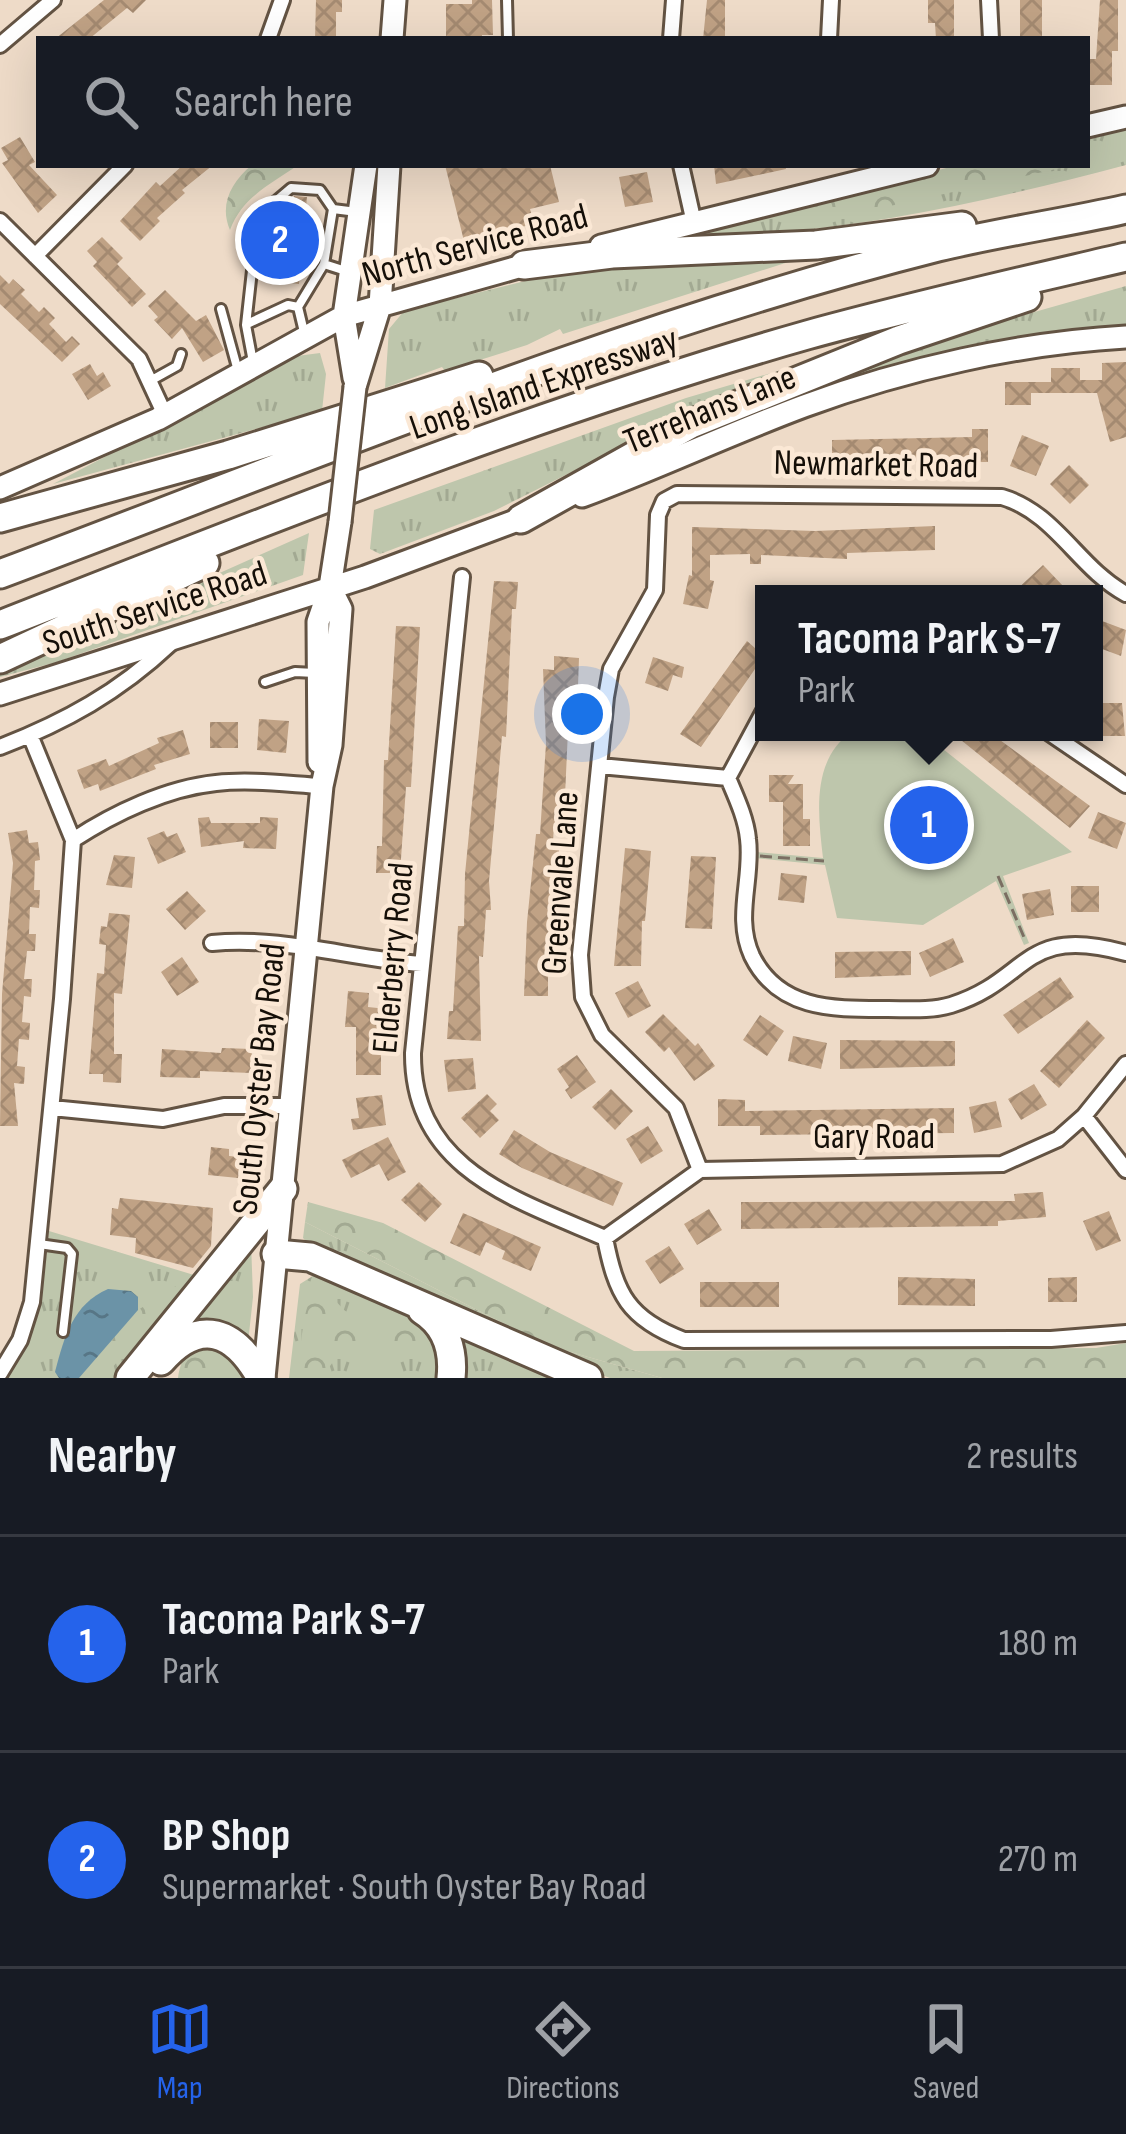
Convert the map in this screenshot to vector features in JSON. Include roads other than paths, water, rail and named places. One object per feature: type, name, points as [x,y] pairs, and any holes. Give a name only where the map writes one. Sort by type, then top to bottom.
[{"type":"highway","points":[[524,266],[612,254],[839,242],[1126,206]]},
{"type":"highway","name":"Long Island Expressway","points":[[0,574],[555,367],[755,300],[940,247],[1126,206]]},
{"type":"highway","name":"Long Island Expressway","points":[[0,625],[543,420],[762,349],[1126,257]]},
{"type":"highway","points":[[521,519],[691,424],[764,392],[962,318],[1126,266]]},
{"type":"highway","points":[[0,518],[228,455],[477,376],[555,367]]},
{"type":"highway","points":[[0,659],[241,546],[285,514]]},
{"type":"highway","points":[[130,1378],[283,1189]]},
{"type":"highway","points":[[276,1254],[310,1257],[588,1378]]},
{"type":"highway","points":[[408,1301],[433,1316],[442,1329],[450,1346],[451,1378]]},
{"type":"highway","points":[[146,1378],[183,1340],[210,1334],[236,1343],[263,1378]]},
{"type":"main road","points":[[392,36],[395,0]]},
{"type":"main road","points":[[1090,125],[1126,117]]},
{"type":"main road","name":"South Oyster Bay Road","points":[[355,387],[344,316],[365,168]]},
{"type":"main road","name":"South Oyster Bay Road","points":[[322,787],[316,743],[318,622],[330,587],[355,387],[380,306],[388,168]]},
{"type":"main road","name":"North Service Road","points":[[0,488],[164,415],[344,316],[694,223],[853,174],[902,168]]},
{"type":"main road","name":"Terrehans Lane","points":[[330,587],[521,519],[809,404],[917,372],[1028,349],[1126,337]]},
{"type":"main road","name":"South Oyster Bay Road","points":[[263,1378],[322,787],[331,745],[341,609],[330,587]]},
{"type":"main road","name":"South Service Road","points":[[0,694],[330,587]]},
{"type":"street","points":[[0,45],[53,0]]},
{"type":"street","points":[[269,36],[282,0]]},
{"type":"street","points":[[671,36],[674,0]]},
{"type":"street","points":[[829,36],[831,0]]},
{"type":"street","points":[[989,0],[991,36]]},
{"type":"street","points":[[34,256],[122,168]]},
{"type":"street","points":[[682,168],[694,223]]},
{"type":"street","points":[[0,221],[139,359],[164,415]]},
{"type":"street","name":"Newmarket Road","points":[[664,501],[677,494],[1002,497],[1042,517],[1098,575],[1126,594]]},
{"type":"street","name":"Greenvale Lane","points":[[664,501],[658,515],[655,590],[611,669],[580,955],[583,997],[602,1035],[676,1108],[700,1170]]},
{"type":"street","name":"Elderberry Road","points":[[462,577],[413,1070],[419,1104],[434,1135],[479,1179],[604,1238]]},
{"type":"street","points":[[0,747],[96,704],[139,674],[178,636]]},
{"type":"street","points":[[755,728],[728,778],[744,821],[748,855],[743,911],[746,939],[768,980],[803,1003],[828,1009],[949,1006],[976,994],[1032,955],[1069,944],[1126,953]]},
{"type":"street","points":[[0,1373],[20,1340],[32,1302],[73,840],[30,735]]},
{"type":"street","points":[[1062,741],[1126,784]]},
{"type":"street","points":[[600,766],[728,778]]},
{"type":"street","points":[[73,840],[99,823],[194,786],[237,781],[322,787]]},
{"type":"street","points":[[212,944],[260,941],[422,964]]},
{"type":"street","name":"Gary Road","points":[[700,1170],[1002,1164],[1058,1139],[1084,1116],[1126,1064]]},
{"type":"street","points":[[52,1108],[164,1119],[224,1106],[291,1106]]},
{"type":"street","points":[[1084,1116],[1126,1170]]},
{"type":"street","points":[[700,1170],[604,1238],[612,1275],[632,1311],[659,1331],[684,1340],[1051,1339],[1126,1333]]},
{"type":"lane","points":[[507,0],[508,36]]},
{"type":"lane","points":[[246,368],[258,216],[291,188],[320,190],[333,209],[324,264],[298,307],[305,336]]},
{"type":"lane","points":[[333,209],[358,212]]},
{"type":"lane","points":[[324,264],[350,273]]},
{"type":"lane","points":[[246,325],[288,305],[298,307]]},
{"type":"lane","points":[[221,310],[246,368]]},
{"type":"lane","points":[[149,381],[177,367],[181,354]]},
{"type":"lane","points":[[265,682],[296,672],[316,673]]},
{"type":"lane","points":[[39,1244],[67,1247],[72,1254],[63,1332]]},
{"type":"water","points":[[108,1289],[131,1291],[138,1297],[138,1310],[79,1378],[59,1378],[55,1372],[72,1323],[86,1303]]},
{"type":"place","name":"BP Shop","points":[[280,240]]},
{"type":"place","name":"Tacoma Park S-7","points":[[929,825]]}]
